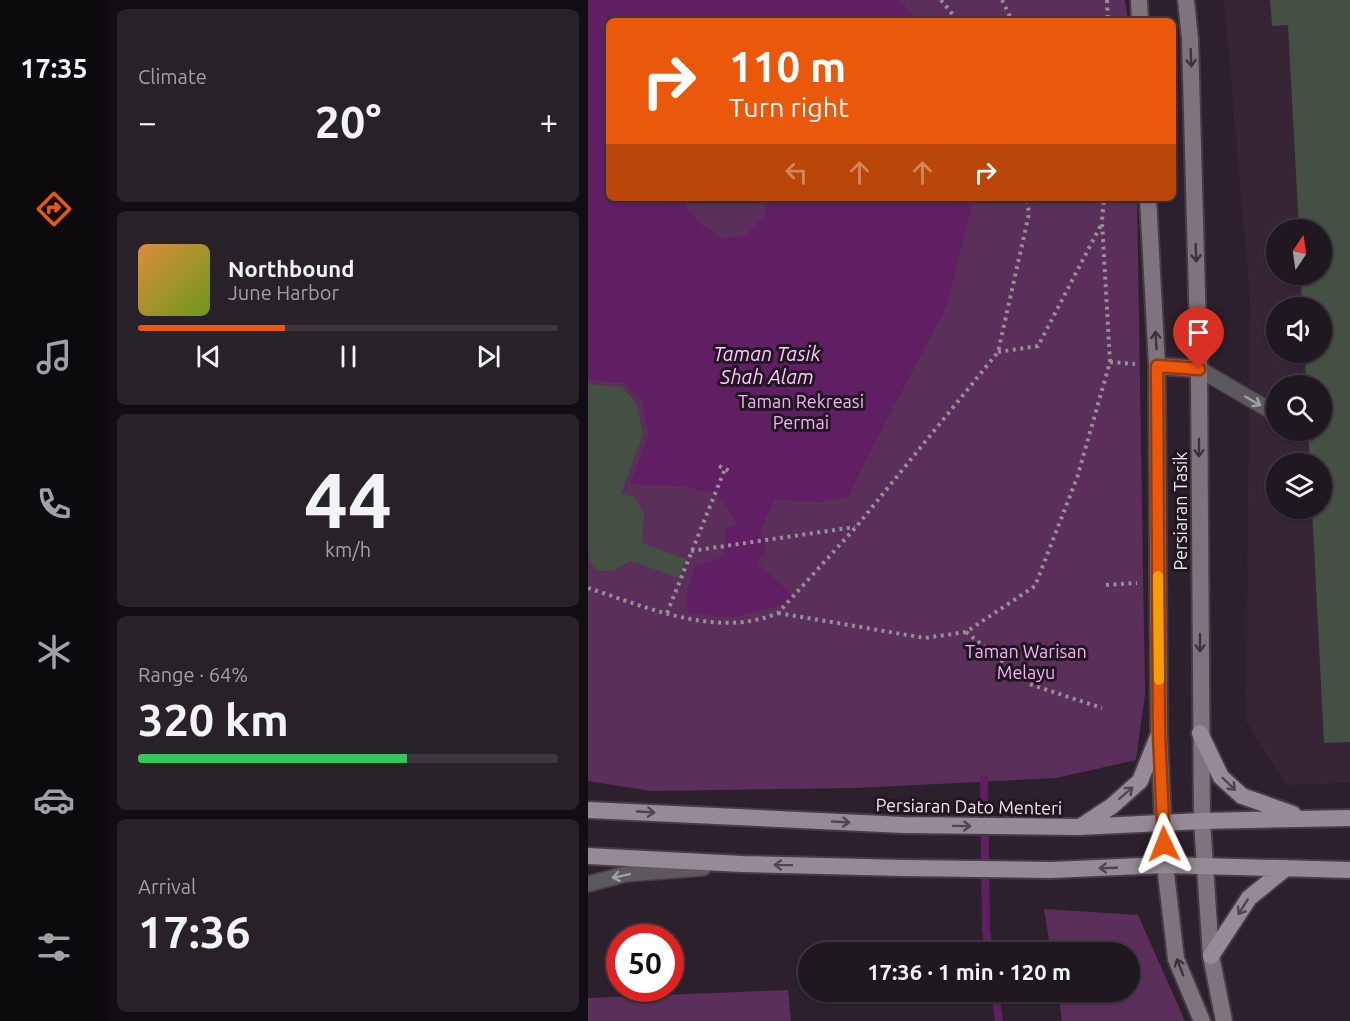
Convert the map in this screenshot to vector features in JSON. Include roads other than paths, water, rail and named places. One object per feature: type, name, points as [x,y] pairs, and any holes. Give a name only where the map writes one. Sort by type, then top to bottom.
[{"type":"main road","points":[[1139,0],[1140,18]]},
{"type":"main road","name":"Persiaran Tasik","points":[[1186,0],[1190,39],[1199,369],[1202,821],[1211,956],[1224,1021]]},
{"type":"main road","name":"Persiaran Tasik","points":[[1149,201],[1157,366],[1159,734],[1165,866],[1176,959],[1202,1021]]},
{"type":"main road","points":[[1157,366],[1199,369]]},
{"type":"main road","points":[[1200,733],[1221,777],[1242,796],[1302,818]]},
{"type":"main road","points":[[1079,827],[1112,806],[1140,781],[1159,734]]},
{"type":"main road","name":"Persiaran Dato Menteri","points":[[588,810],[904,825],[1051,827],[1350,818]]},
{"type":"main road","points":[[588,856],[742,864],[904,868],[1051,870],[1204,866],[1350,870]]},
{"type":"main road","points":[[1211,956],[1249,898],[1286,868]]},
{"type":"lane","points":[[1199,369],[1266,408]]},
{"type":"lane","points":[[588,884],[626,874],[742,864]]},
{"type":"water","name":"Taman Tasik Shah Alam","points":[[588,0],[900,0],[914,18],[606,18],[606,201],[684,201],[695,217],[725,239],[747,234],[766,214],[763,201],[973,201],[946,308],[848,497],[819,502],[775,499],[761,529],[767,548],[757,564],[795,599],[771,608],[734,617],[689,614],[686,596],[696,565],[724,557],[726,529],[738,524],[717,495],[686,486],[630,484],[649,434],[641,400],[624,383],[588,379]]},
{"type":"waterway","points":[[984,779],[988,942]]},
{"type":"waterway","points":[[996,1002],[999,1021]]},
{"type":"park label","name":"Taman Rekreasi Permai","points":[[801,411]]},
{"type":"park label","name":"Taman Warisan Melayu","points":[[1026,661]]}]
